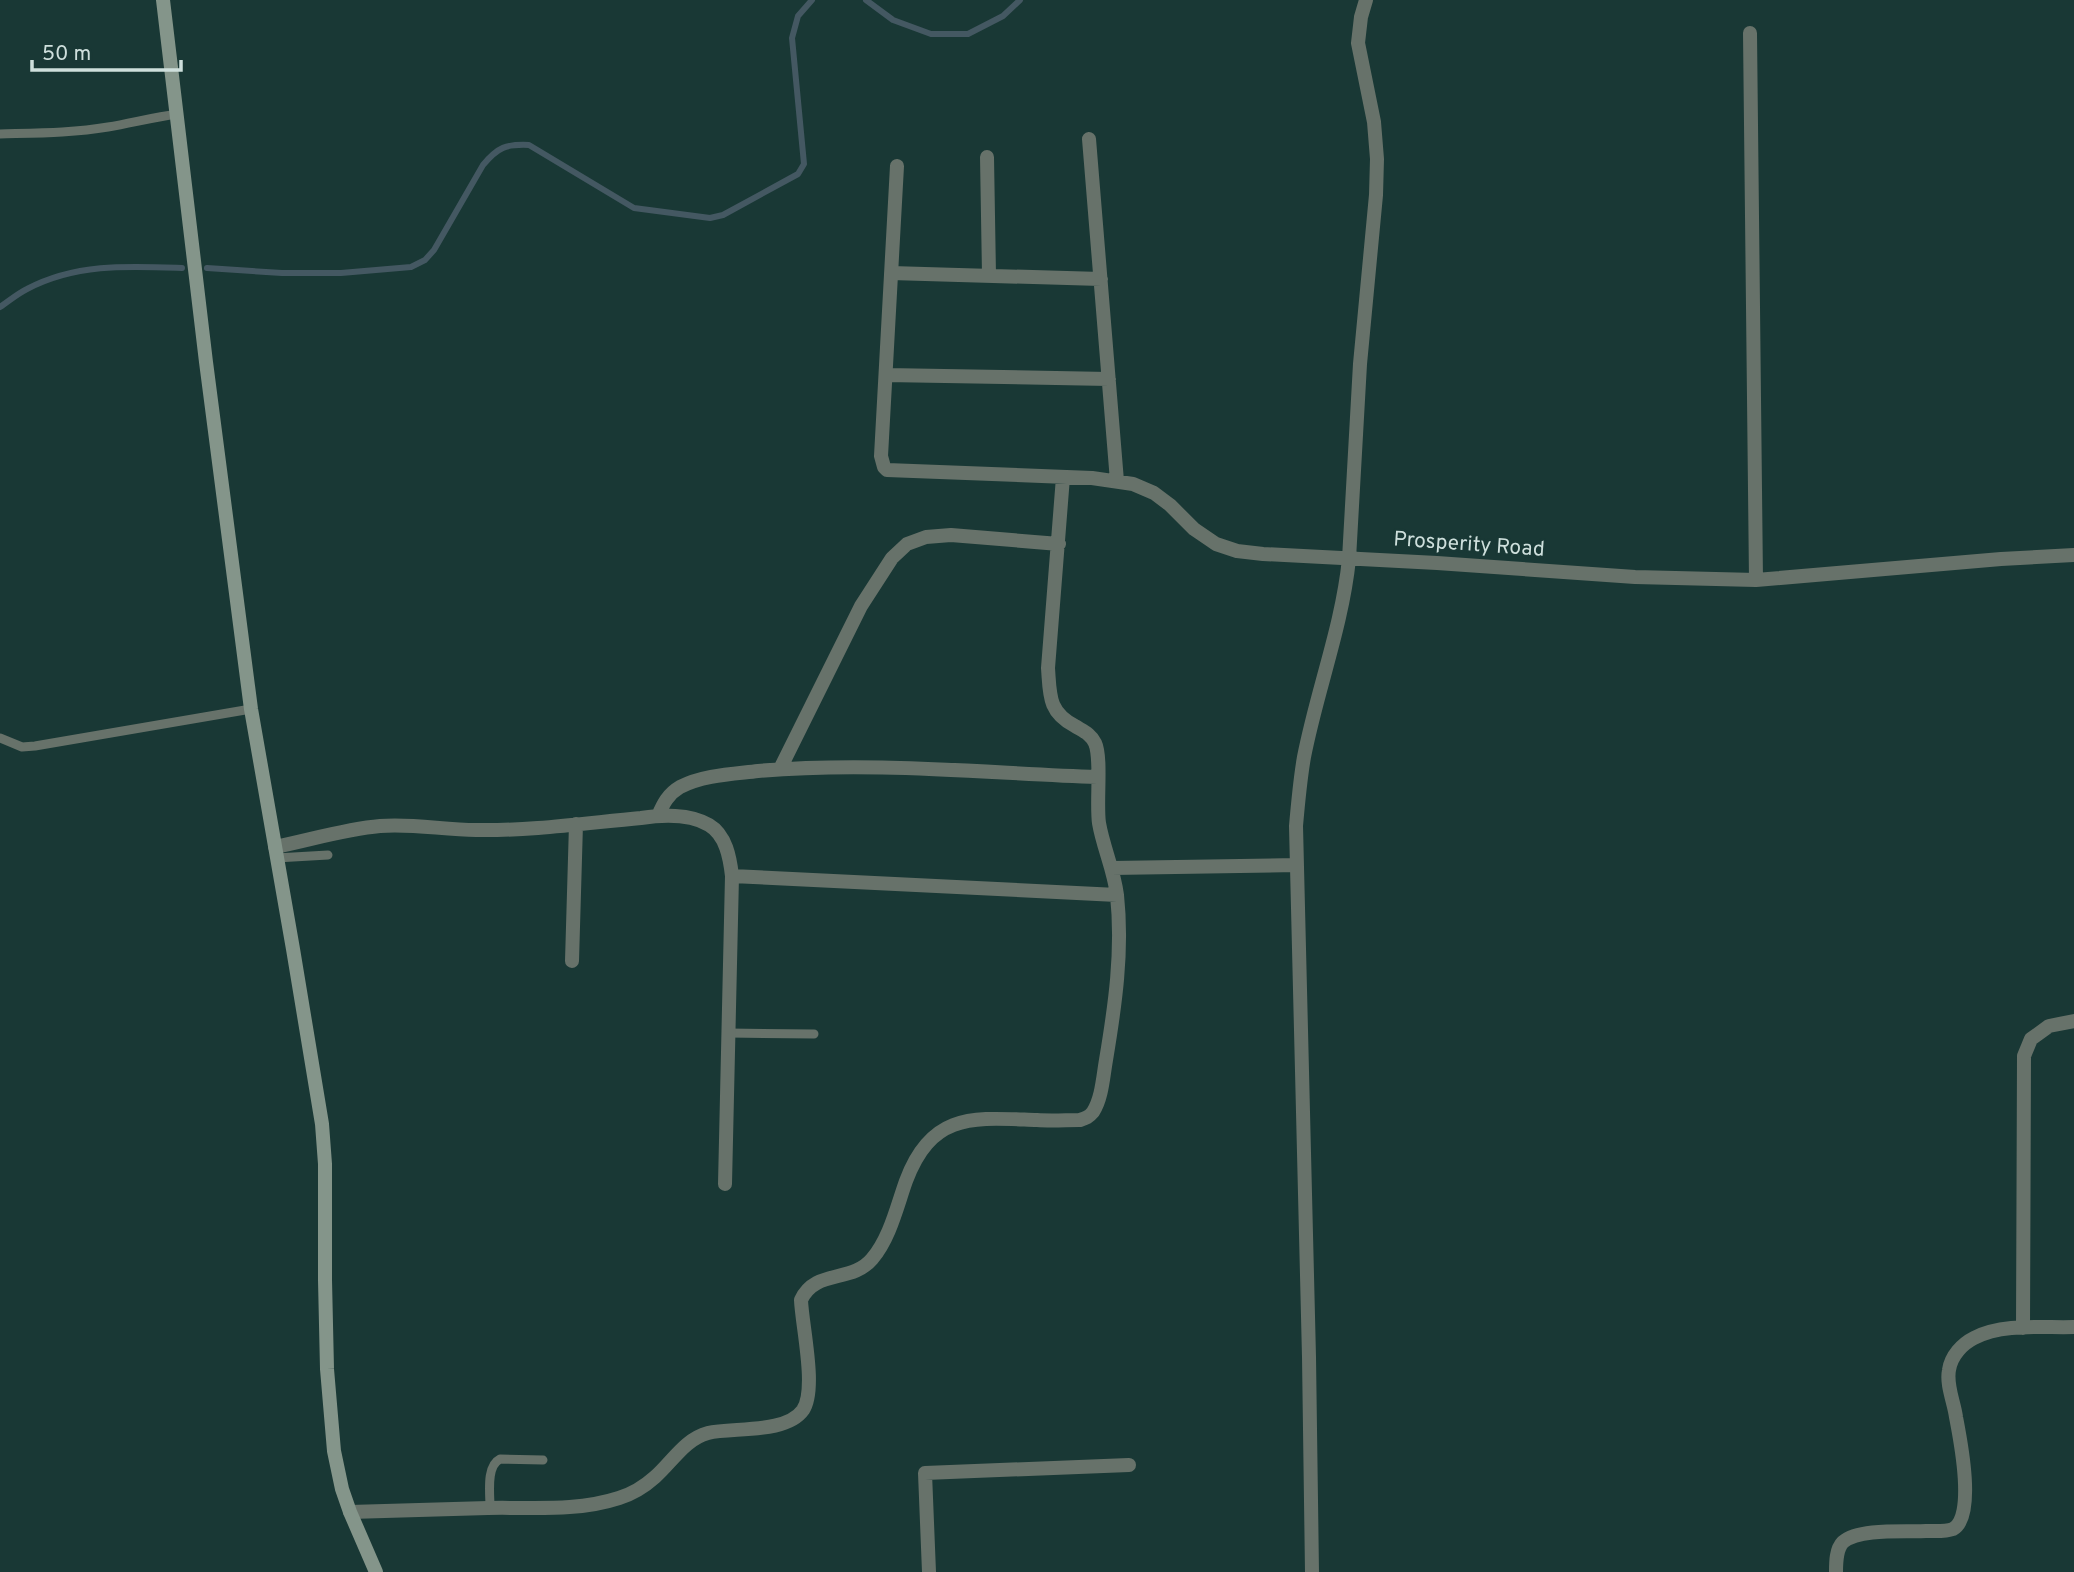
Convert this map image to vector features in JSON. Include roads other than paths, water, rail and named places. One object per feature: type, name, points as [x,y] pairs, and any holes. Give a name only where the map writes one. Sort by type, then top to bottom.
[{"type":"street","points":[[163,0],[250,709],[322,1124],[326,1164],[327,1368],[334,1451],[342,1489],[376,1572]]},
{"type":"street","points":[[1312,1572],[1296,826],[1304,755],[1340,615],[1349,559],[1360,364],[1376,195],[1374,122],[1358,43],[1366,0]]},
{"type":"street","points":[[1750,33],[1756,580]]},
{"type":"street","points":[[1089,139],[1117,481]]},
{"type":"street","points":[[987,157],[989,275]]},
{"type":"street","points":[[897,166],[886,375],[1109,379]]},
{"type":"street","points":[[891,273],[1101,279]]},
{"type":"street","name":"Prosperity Road","points":[[886,375],[881,456],[884,467],[893,471],[1063,477],[1133,484],[1154,493],[1194,529],[1216,544],[1237,551],[1635,578],[1756,580],[2074,555]]},
{"type":"street","points":[[350,1512],[490,1507],[566,1508],[597,1505],[633,1493],[654,1478],[691,1441],[707,1433],[770,1426],[788,1421],[799,1415],[809,1396],[801,1300],[806,1290],[814,1284],[861,1269],[872,1259],[884,1240],[911,1168],[925,1144],[948,1127],[976,1118],[1080,1120],[1094,1111],[1103,1079],[1118,981],[1117,895],[1099,822],[1098,755],[1095,743],[1088,734],[1059,716],[1050,699],[1048,668],[1063,477]]},
{"type":"street","points":[[780,769],[862,606],[892,558],[907,544],[926,537],[951,535],[1059,544]]},
{"type":"street","points":[[658,816],[665,800],[679,788],[700,780],[780,769],[869,768],[1097,777]]},
{"type":"street","points":[[276,853],[381,826],[477,831],[658,816],[680,817],[709,825],[719,834],[726,847],[732,876],[725,1184]]},
{"type":"street","points":[[572,961],[576,824]]},
{"type":"street","points":[[1112,868],[1296,865]]},
{"type":"street","points":[[732,876],[1117,895]]},
{"type":"street","points":[[2023,1328],[2024,1056],[2031,1039],[2040,1032],[2049,1026],[2074,1021]]},
{"type":"street","points":[[1836,1572],[1837,1553],[1842,1543],[1853,1536],[1939,1531],[1953,1529],[1960,1522],[1966,1496],[1962,1447],[1950,1390],[1949,1370],[1956,1352],[1973,1338],[1997,1330],[2074,1327]]},
{"type":"street","points":[[929,1572],[925,1473],[1129,1465]]},
{"type":"lane","points":[[0,134],[66,132],[178,114]]},
{"type":"lane","points":[[0,738],[22,747],[35,746],[250,709]]},
{"type":"lane","points":[[276,853],[328,855]]},
{"type":"lane","points":[[729,1033],[814,1034]]},
{"type":"lane","points":[[490,1507],[492,1466],[496,1460],[543,1460]]},
{"type":"waterway","points":[[207,268],[282,273],[341,273],[411,267],[425,260],[434,250],[483,165],[498,150],[514,145],[529,145],[634,208],[710,218],[723,215],[798,174],[804,164],[792,38],[798,16],[812,0]]},
{"type":"waterway","points":[[866,0],[893,20],[931,34],[968,34],[1003,16],[1020,0]]},
{"type":"waterway","points":[[0,307],[27,289],[64,274],[103,268],[182,268]]}]
